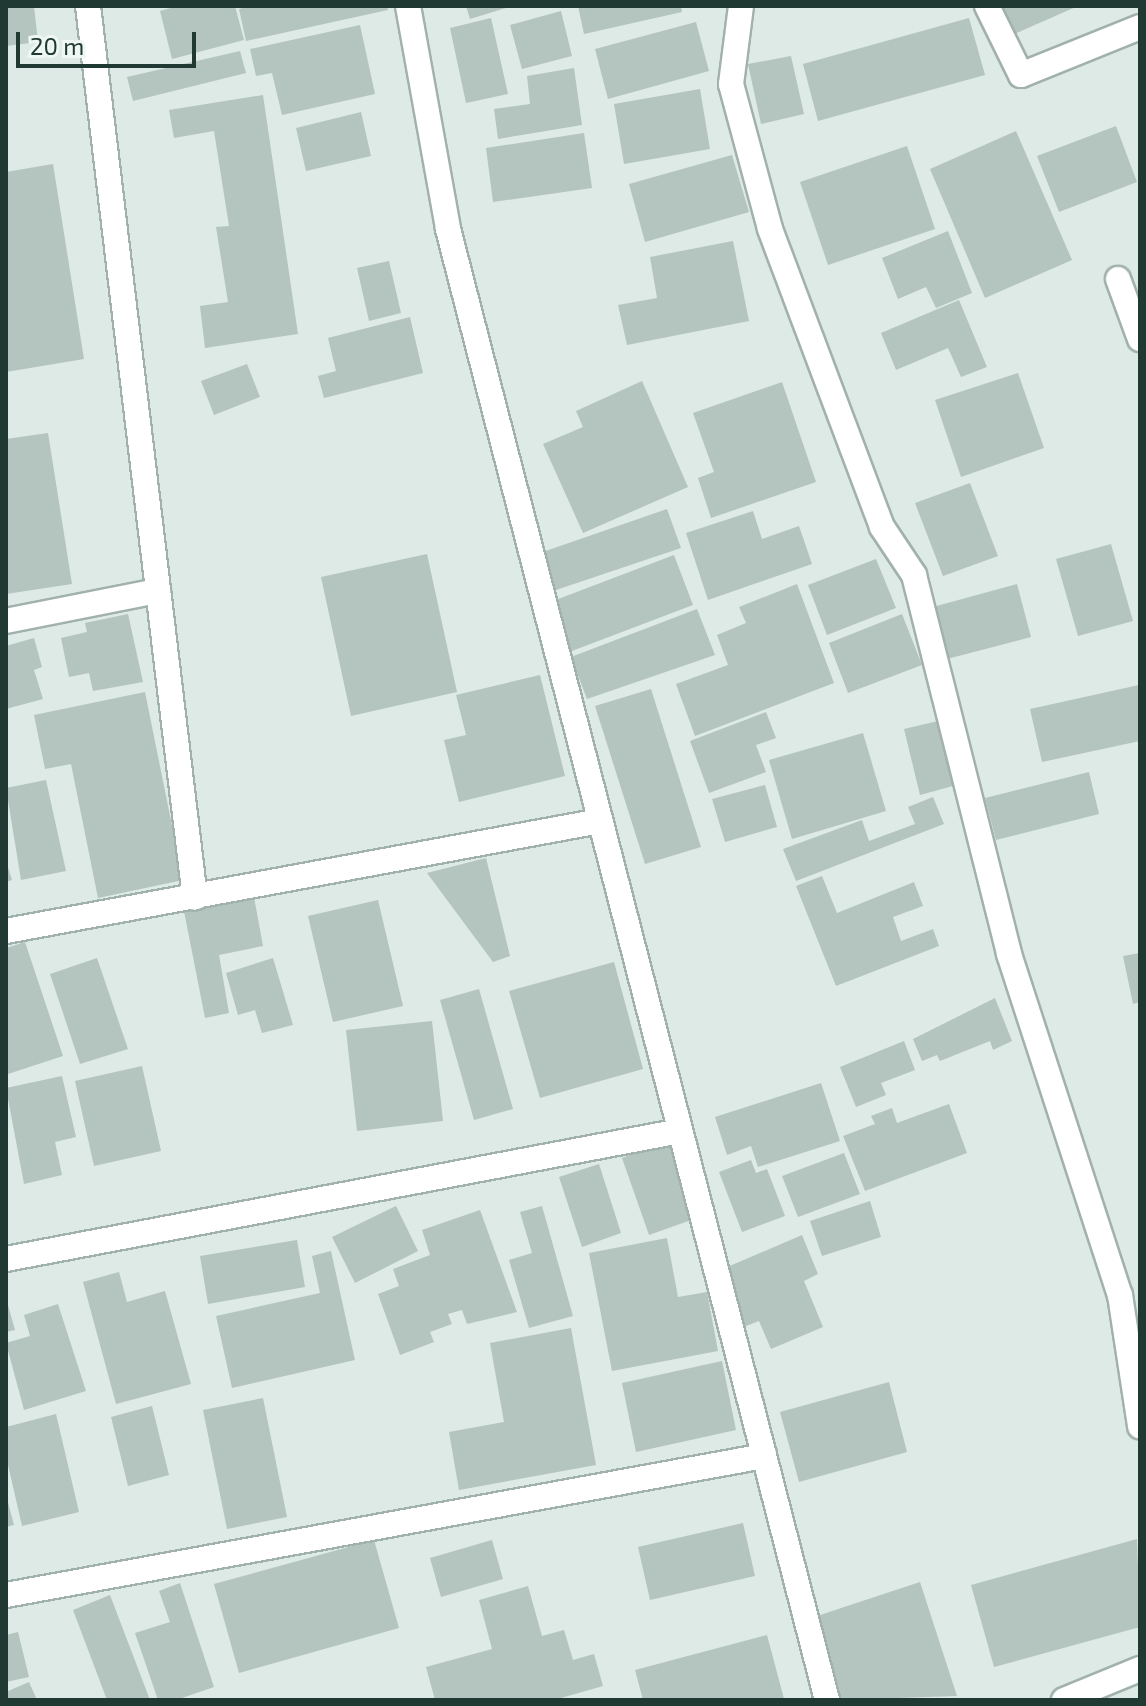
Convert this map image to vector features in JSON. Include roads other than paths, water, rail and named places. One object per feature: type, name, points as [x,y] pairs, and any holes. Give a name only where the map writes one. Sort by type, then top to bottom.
[{"type":"street","points":[[88,6],[195,898]]},
{"type":"street","points":[[408,6],[448,229],[827,1700]]},
{"type":"street","points":[[741,6],[731,84],[770,229],[882,527],[914,575],[1009,954],[1120,1295],[1140,1426]]},
{"type":"street","points":[[987,6],[1021,75],[1140,27]]},
{"type":"street","points":[[1118,279],[1140,339]]},
{"type":"street","points":[[6,621],[158,591]]},
{"type":"street","points":[[6,931],[600,821]]},
{"type":"street","points":[[6,1259],[680,1131]]},
{"type":"street","points":[[6,1595],[764,1456]]},
{"type":"street","points":[[1064,1700],[1140,1669]]}]
